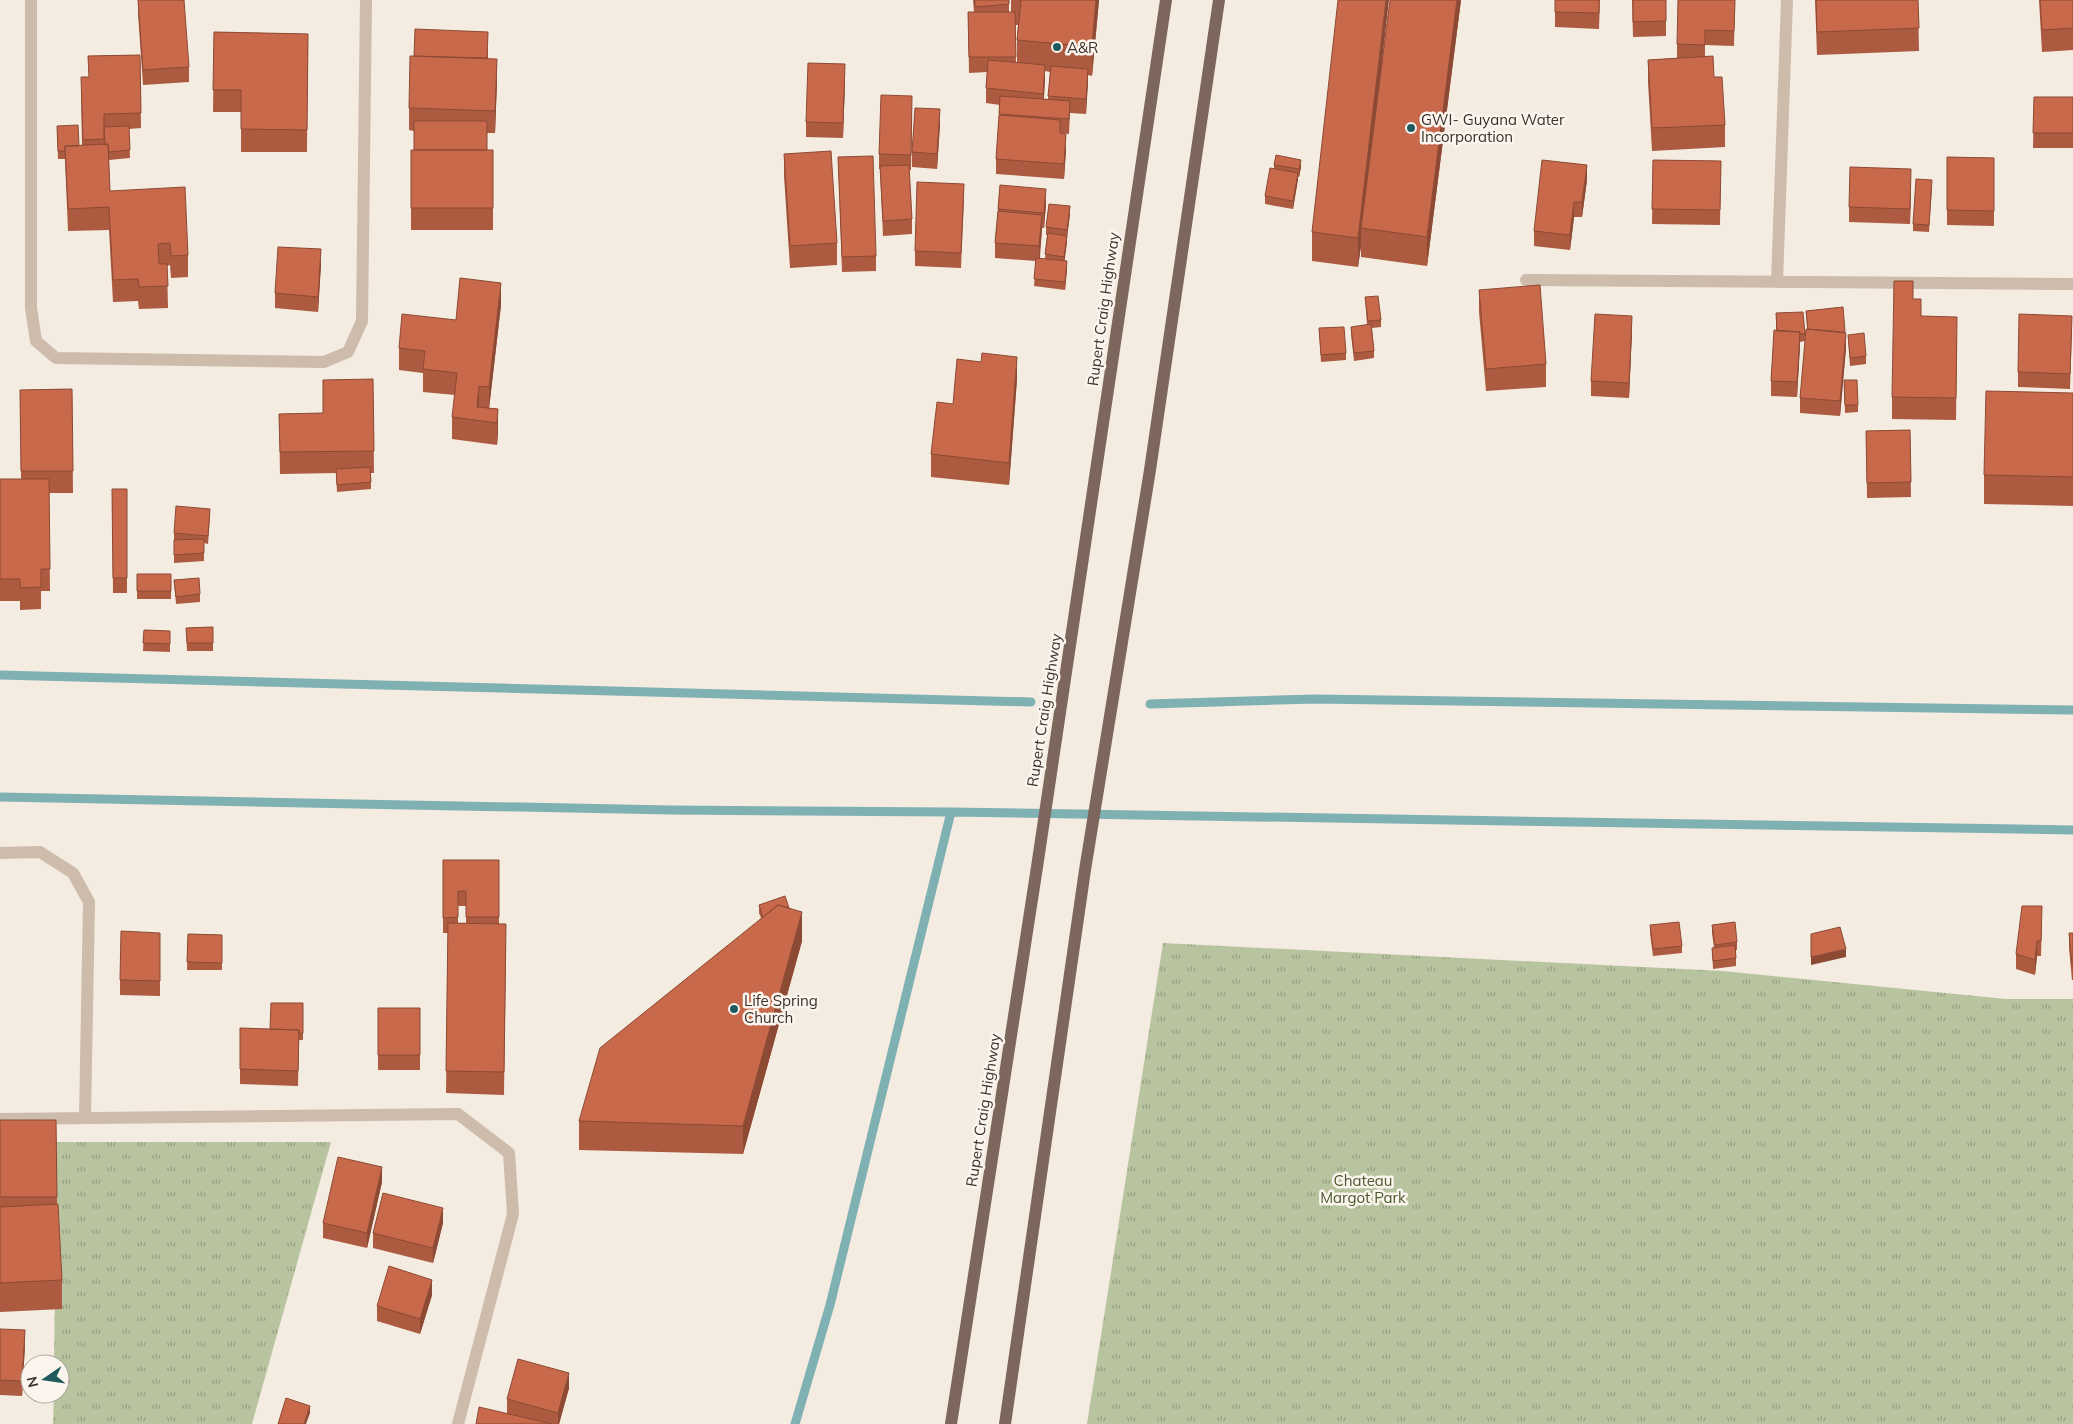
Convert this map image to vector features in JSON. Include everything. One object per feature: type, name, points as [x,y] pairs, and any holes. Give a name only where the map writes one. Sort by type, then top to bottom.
[{"type":"main road","name":"Rupert Craig Highway","points":[[951,1424],[1037,867],[1166,0]]},
{"type":"main road","points":[[1005,1424],[1085,870],[1150,470],[1219,0]]},
{"type":"street","points":[[31,0],[31,308],[36,341],[56,358],[324,362],[348,352],[362,321],[366,0]]},
{"type":"street","points":[[1777,282],[1787,0]]},
{"type":"street","points":[[1526,280],[2073,284]]},
{"type":"street","points":[[0,853],[40,852],[73,873],[89,902],[84,1118]]},
{"type":"street","points":[[0,1119],[458,1114],[510,1152],[513,1214],[458,1424]]},
{"type":"green space","name":"Chateau Margot Park","points":[[1163,943],[1723,971],[2006,999],[2073,999],[2073,1424],[1087,1424]]},
{"type":"green space","points":[[57,1142],[331,1142],[252,1424],[53,1424],[54,1404],[70,1404],[70,1354],[54,1354]]},
{"type":"building","points":[[138,0],[184,0],[189,67],[143,70]]},
{"type":"building","points":[[975,0],[1009,0],[1009,4],[975,7]]},
{"type":"building","points":[[1021,0],[1096,0],[1092,47],[1017,40]]},
{"type":"building","points":[[1338,0],[1386,0],[1358,238],[1312,232]]},
{"type":"building","name":"GWI- Guyana Water Incorporation","points":[[1390,0],[1457,0],[1427,237],[1361,228]]},
{"type":"building","points":[[1555,0],[1599,0],[1599,13],[1555,12]]},
{"type":"building","points":[[1633,0],[1666,0],[1666,21],[1633,22]]},
{"type":"building","points":[[1678,0],[1735,0],[1734,31],[1705,30],[1705,45],[1677,44]]},
{"type":"building","points":[[1816,0],[1918,0],[1919,28],[1817,32]]},
{"type":"building","points":[[2040,0],[2073,0],[2073,28],[2042,30]]},
{"type":"building","points":[[968,12],[1015,12],[1016,57],[969,57]]},
{"type":"building","points":[[415,29],[488,32],[487,58],[414,56]]},
{"type":"building","points":[[214,32],[308,34],[307,130],[241,129],[241,90],[213,90]]},
{"type":"building","points":[[140,55],[141,113],[104,114],[104,139],[83,140],[81,77],[89,77],[88,56]]},
{"type":"building","points":[[410,56],[497,59],[495,111],[409,108]]},
{"type":"building","points":[[1713,56],[1714,77],[1722,77],[1725,125],[1652,128],[1648,60]]},
{"type":"building","points":[[988,60],[1045,65],[1043,94],[986,88]]},
{"type":"building","points":[[808,63],[845,64],[843,123],[806,122]]},
{"type":"building","points":[[1051,66],[1088,69],[1086,99],[1048,96]]},
{"type":"building","points":[[881,95],[912,96],[911,155],[879,154]]},
{"type":"building","points":[[1000,96],[1070,101],[1069,119],[999,114]]},
{"type":"building","points":[[2034,97],[2073,97],[2073,133],[2033,133]]},
{"type":"building","points":[[915,108],[940,109],[937,154],[912,152]]},
{"type":"building","points":[[999,115],[1060,120],[1060,133],[1066,134],[1064,164],[996,159]]},
{"type":"building","points":[[414,121],[487,121],[487,150],[414,150]]},
{"type":"building","points":[[78,125],[79,146],[65,146],[65,151],[58,151],[57,126]]},
{"type":"building","points":[[129,126],[130,150],[109,152],[108,144],[105,145],[104,127]]},
{"type":"building","points":[[108,144],[110,191],[185,187],[188,255],[171,256],[170,243],[158,244],[159,264],[167,264],[168,286],[139,287],[138,279],[113,280],[109,207],[68,209],[65,146]]},
{"type":"building","points":[[411,150],[493,150],[493,208],[411,208]]},
{"type":"building","points":[[831,151],[837,243],[790,246],[784,154]]},
{"type":"building","points":[[1276,155],[1301,160],[1299,169],[1274,165]]},
{"type":"building","points":[[873,156],[876,256],[842,257],[838,157]]},
{"type":"building","points":[[1947,157],[1994,158],[1994,211],[1947,210]]},
{"type":"building","points":[[1542,160],[1587,165],[1582,202],[1574,202],[1570,235],[1534,231]]},
{"type":"building","points":[[1653,160],[1721,161],[1720,210],[1652,209]]},
{"type":"building","points":[[909,165],[912,219],[883,221],[880,166]]},
{"type":"building","points":[[1850,167],[1911,169],[1910,209],[1849,207]]},
{"type":"building","points":[[1270,168],[1298,173],[1293,201],[1265,196]]},
{"type":"building","points":[[1916,179],[1932,180],[1929,225],[1913,224]]},
{"type":"building","points":[[917,182],[964,184],[961,253],[915,251]]},
{"type":"building","points":[[1000,185],[1046,189],[1044,213],[998,209]]},
{"type":"building","points":[[1049,204],[1070,206],[1067,230],[1046,227]]},
{"type":"building","points":[[998,211],[1042,215],[1039,246],[995,243]]},
{"type":"building","points":[[1048,233],[1067,236],[1064,257],[1045,254]]},
{"type":"building","points":[[278,247],[321,249],[318,297],[275,293]]},
{"type":"building","points":[[1036,258],[1067,261],[1065,282],[1034,279]]},
{"type":"building","points":[[460,278],[501,283],[489,387],[479,386],[477,407],[498,409],[497,423],[452,417],[457,373],[423,369],[425,351],[399,348],[402,314],[456,320]]},
{"type":"building","points":[[1894,281],[1913,281],[1913,299],[1921,299],[1921,316],[1957,317],[1956,398],[1892,397]]},
{"type":"building","points":[[1540,285],[1546,364],[1486,369],[1479,290]]},
{"type":"building","points":[[1378,296],[1381,320],[1368,321],[1365,297]]},
{"type":"building","points":[[1843,307],[1845,332],[1808,329],[1806,311]]},
{"type":"building","points":[[1803,312],[1805,334],[1777,331],[1776,313]]},
{"type":"building","points":[[1595,314],[1632,316],[1629,383],[1591,381]]},
{"type":"building","points":[[2019,314],[2072,316],[2070,374],[2018,372]]},
{"type":"building","points":[[1371,324],[1374,351],[1354,353],[1351,327]]},
{"type":"building","points":[[1344,327],[1346,353],[1321,355],[1319,328]]},
{"type":"building","points":[[1806,329],[1846,333],[1840,401],[1800,398]]},
{"type":"building","points":[[1774,330],[1800,332],[1797,382],[1771,381]]},
{"type":"building","points":[[1864,333],[1866,356],[1850,358],[1848,335]]},
{"type":"building","points":[[982,353],[1017,357],[1009,463],[931,454],[937,402],[953,404],[957,359],[981,362]]},
{"type":"building","points":[[373,379],[374,451],[280,452],[279,414],[323,413],[323,380]]},
{"type":"building","points":[[1844,380],[1857,380],[1858,405],[1845,405]]},
{"type":"building","points":[[72,389],[73,471],[21,471],[20,390]]},
{"type":"building","points":[[1986,391],[2073,393],[2073,477],[1984,475]]},
{"type":"building","points":[[1910,430],[1911,482],[1867,483],[1866,431]]},
{"type":"building","points":[[370,467],[371,482],[337,485],[336,469]]},
{"type":"building","points":[[0,479],[49,479],[50,569],[41,569],[41,587],[20,588],[20,579],[0,579]]},
{"type":"building","points":[[112,489],[127,489],[127,578],[113,578]]},
{"type":"building","points":[[176,506],[210,509],[208,536],[174,533]]},
{"type":"building","points":[[204,539],[204,553],[174,555],[174,540]]},
{"type":"building","points":[[137,574],[171,574],[171,591],[137,591]]},
{"type":"building","points":[[199,578],[200,594],[176,597],[174,580]]},
{"type":"building","points":[[213,627],[213,643],[187,643],[186,628]]},
{"type":"building","points":[[144,630],[170,631],[170,644],[143,643]]},
{"type":"building","points":[[443,860],[499,860],[499,917],[466,917],[466,891],[458,891],[458,917],[443,918]]},
{"type":"building","points":[[785,896],[789,908],[778,905],[763,917],[759,905]]},
{"type":"building","name":"Life Spring Church","points":[[778,905],[802,912],[743,1126],[579,1121],[600,1048]]},
{"type":"building","points":[[2022,906],[2042,906],[2041,941],[2037,941],[2035,960],[2016,954]]},
{"type":"building","points":[[1679,922],[1682,946],[1653,949],[1650,925]]},
{"type":"building","points":[[1735,922],[1737,942],[1715,945],[1712,925]]},
{"type":"building","points":[[448,923],[506,924],[504,1072],[446,1071]]},
{"type":"building","points":[[1840,927],[1846,949],[1811,957],[1811,934]]},
{"type":"building","points":[[121,931],[160,933],[160,981],[120,980]]},
{"type":"building","points":[[2069,933],[2073,933],[2073,965],[2072,965]]},
{"type":"building","points":[[188,934],[222,935],[222,963],[187,962]]},
{"type":"building","points":[[1735,945],[1736,958],[1713,961],[1712,948]]},
{"type":"building","points":[[271,1003],[303,1003],[303,1033],[299,1033],[299,1030],[270,1029]]},
{"type":"building","points":[[378,1008],[420,1008],[420,1055],[378,1055]]},
{"type":"building","points":[[240,1028],[299,1030],[298,1071],[240,1069]]},
{"type":"building","points":[[0,1120],[56,1120],[57,1197],[0,1197]]},
{"type":"building","points":[[338,1157],[382,1167],[367,1233],[323,1223]]},
{"type":"building","points":[[383,1193],[443,1208],[433,1248],[373,1233]]},
{"type":"building","points":[[58,1204],[62,1280],[0,1283],[0,1207]]},
{"type":"building","points":[[389,1266],[432,1280],[420,1319],[377,1306]]},
{"type":"building","points":[[0,1329],[25,1330],[24,1354],[20,1354],[20,1381],[0,1380]]},
{"type":"building","points":[[518,1359],[569,1373],[558,1413],[507,1399]]},
{"type":"building","points":[[286,1398],[310,1406],[304,1424],[278,1424]]},
{"type":"building","points":[[479,1407],[552,1424],[476,1424]]},
{"type":"waterway","points":[[0,675],[1031,702]]},
{"type":"waterway","points":[[1150,704],[1315,699],[2073,710]]},
{"type":"waterway","points":[[0,797],[671,810],[951,812],[2073,830]]},
{"type":"waterway","points":[[795,1424],[830,1305],[951,812]]},
{"type":"place","name":"A&R","points":[[1057,47]]},
{"type":"place","name":"GWI- Guyana Water Incorporation","points":[[1411,128]]},
{"type":"place","name":"Life Spring Church","points":[[734,1009]]}]
